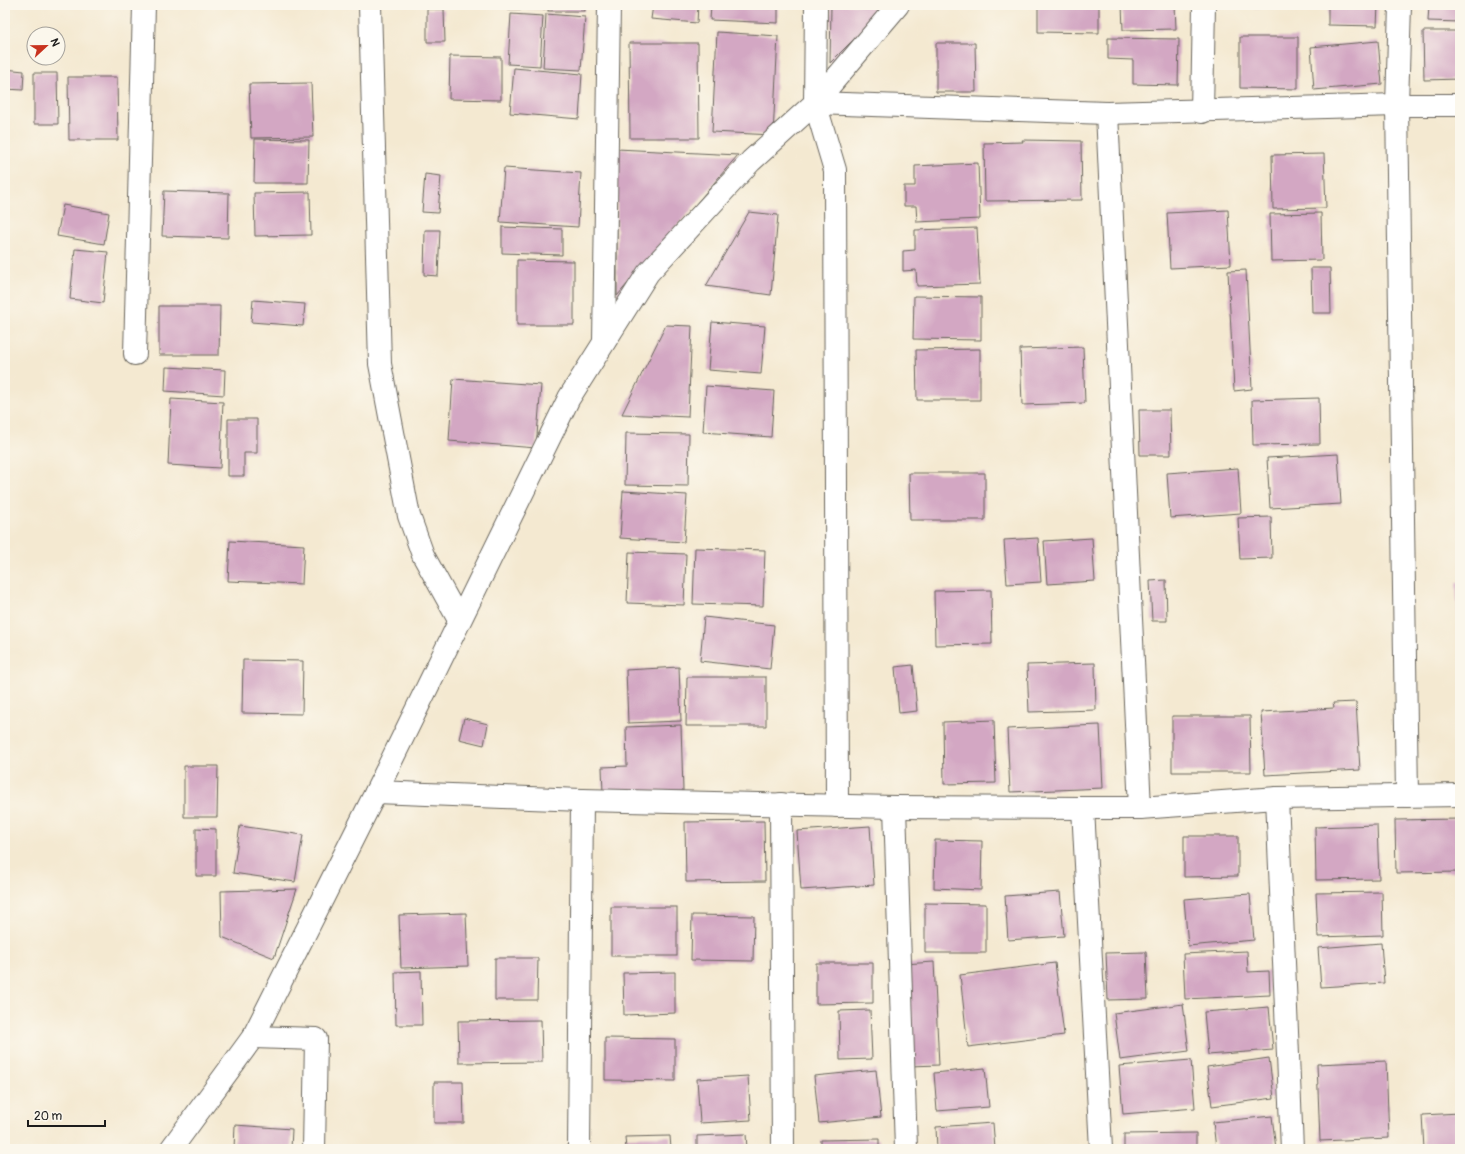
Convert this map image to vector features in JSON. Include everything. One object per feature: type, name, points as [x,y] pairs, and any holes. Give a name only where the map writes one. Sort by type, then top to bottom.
[{"type":"street","points":[[135,354],[144,5]]},
{"type":"street","points":[[370,5],[380,364],[409,516],[423,555],[459,620]]},
{"type":"street","points":[[604,342],[609,5]]},
{"type":"street","points":[[816,5],[815,103],[835,170],[837,806]]},
{"type":"street","points":[[171,1149],[253,1037],[376,792],[569,398],[604,342],[648,273],[751,161],[815,103],[898,5]]},
{"type":"street","points":[[1202,112],[1204,5]]},
{"type":"street","points":[[1400,5],[1397,105],[1407,796]]},
{"type":"street","points":[[815,103],[1107,113],[1202,112],[1397,105],[1460,106]]},
{"type":"street","points":[[1107,113],[1140,808]]},
{"type":"street","points":[[376,792],[582,800],[837,806],[1082,808],[1140,808],[1277,798],[1460,795]]},
{"type":"street","points":[[1277,798],[1292,1149]]},
{"type":"street","points":[[579,1149],[582,800]]},
{"type":"street","points":[[781,804],[783,1149]]},
{"type":"street","points":[[895,806],[906,1149]]},
{"type":"street","points":[[1082,808],[1101,1149]]},
{"type":"street","points":[[253,1037],[316,1039],[314,1149]]},
{"type":"building","points":[[508,5],[545,5],[545,9],[508,9]]},
{"type":"building","points":[[548,5],[585,5],[585,11],[548,11]]},
{"type":"building","points":[[653,5],[698,5],[697,23],[651,19]]},
{"type":"building","points":[[711,5],[778,5],[778,23],[710,20]]},
{"type":"building","points":[[831,5],[888,5],[830,63]]},
{"type":"building","points":[[1038,5],[1099,5],[1099,33],[1038,32]]},
{"type":"building","points":[[1122,5],[1175,5],[1176,29],[1123,30]]},
{"type":"building","points":[[1235,5],[1297,5],[1297,9],[1235,7]]},
{"type":"building","points":[[1328,5],[1378,5],[1377,26],[1328,25]]},
{"type":"building","points":[[1429,5],[1460,5],[1460,22],[1428,21]]},
{"type":"building","points":[[427,9],[444,9],[445,42],[427,42]]},
{"type":"building","points":[[511,14],[543,16],[540,66],[508,64]]},
{"type":"building","points":[[546,14],[585,17],[581,70],[543,68]]},
{"type":"building","points":[[1423,31],[1460,31],[1460,79],[1424,80]]},
{"type":"building","points":[[717,32],[778,36],[773,135],[712,132]]},
{"type":"building","points":[[1240,37],[1298,37],[1298,89],[1240,88]]},
{"type":"building","points":[[1108,38],[1179,39],[1178,85],[1133,84],[1133,60],[1108,59]]},
{"type":"building","points":[[1378,41],[1382,84],[1314,90],[1311,47]]},
{"type":"building","points":[[629,43],[698,43],[699,138],[630,138]]},
{"type":"building","points":[[936,43],[975,43],[976,92],[936,92]]},
{"type":"building","points":[[450,56],[501,57],[501,100],[449,99]]},
{"type":"building","points":[[514,68],[582,74],[579,119],[510,113]]},
{"type":"building","points":[[5,69],[24,71],[23,90],[5,89]]},
{"type":"building","points":[[34,73],[57,73],[58,124],[34,124]]},
{"type":"building","points":[[68,77],[117,77],[118,140],[69,140]]},
{"type":"building","points":[[311,83],[313,137],[251,138],[249,84]]},
{"type":"building","points":[[255,139],[309,140],[308,183],[254,183]]},
{"type":"building","points":[[1022,140],[1081,141],[1082,200],[985,201],[984,143],[1023,142]]},
{"type":"building","points":[[617,149],[738,155],[617,296]]},
{"type":"building","points":[[1324,154],[1326,208],[1273,209],[1272,155]]},
{"type":"building","points":[[978,163],[980,219],[917,222],[916,206],[904,206],[904,186],[915,186],[915,166]]},
{"type":"building","points":[[504,168],[581,173],[578,227],[500,222]]},
{"type":"building","points":[[425,174],[441,176],[438,213],[422,212]]},
{"type":"building","points":[[164,191],[229,193],[228,238],[162,236]]},
{"type":"building","points":[[310,192],[311,235],[255,236],[254,193]]},
{"type":"building","points":[[63,205],[109,213],[104,244],[57,236]]},
{"type":"building","points":[[1228,210],[1231,265],[1170,268],[1167,213]]},
{"type":"building","points":[[749,212],[778,215],[771,295],[706,286]]},
{"type":"building","points":[[1321,213],[1322,260],[1271,261],[1270,214]]},
{"type":"building","points":[[502,227],[562,229],[562,255],[502,253]]},
{"type":"building","points":[[977,228],[980,284],[917,286],[916,270],[903,271],[903,251],[915,250],[915,230]]},
{"type":"building","points":[[425,230],[440,230],[438,276],[424,275]]},
{"type":"building","points":[[75,249],[108,252],[103,303],[70,299]]},
{"type":"building","points":[[517,260],[574,261],[574,325],[517,325]]},
{"type":"building","points":[[1311,268],[1330,268],[1331,313],[1312,313]]},
{"type":"building","points":[[1246,270],[1252,389],[1234,391],[1228,271]]},
{"type":"building","points":[[914,296],[981,297],[981,340],[913,339]]},
{"type":"building","points":[[253,300],[305,304],[303,326],[251,322]]},
{"type":"building","points":[[159,306],[220,306],[219,355],[159,355]]},
{"type":"building","points":[[712,322],[765,326],[761,374],[708,370]]},
{"type":"building","points":[[666,325],[692,326],[688,417],[622,414]]},
{"type":"building","points":[[1083,347],[1085,403],[1022,405],[1020,349]]},
{"type":"building","points":[[980,349],[980,400],[917,400],[916,350]]},
{"type":"building","points":[[166,367],[225,370],[224,395],[165,391]]},
{"type":"building","points":[[453,379],[541,385],[536,448],[449,441]]},
{"type":"building","points":[[706,386],[774,391],[771,437],[703,432]]},
{"type":"building","points":[[1319,398],[1320,444],[1253,445],[1252,400]]},
{"type":"building","points":[[171,399],[223,402],[220,468],[168,465]]},
{"type":"building","points":[[1139,410],[1170,410],[1171,455],[1140,455]]},
{"type":"building","points":[[228,419],[257,419],[257,453],[244,453],[244,476],[228,476]]},
{"type":"building","points":[[626,433],[689,434],[688,486],[625,485]]},
{"type":"building","points":[[1338,454],[1341,504],[1270,508],[1267,458]]},
{"type":"building","points":[[1238,468],[1241,513],[1170,518],[1167,473]]},
{"type":"building","points":[[909,473],[985,473],[985,520],[910,520]]},
{"type":"building","points":[[623,491],[687,495],[684,542],[620,538]]},
{"type":"building","points":[[1271,517],[1272,558],[1240,559],[1238,518]]},
{"type":"building","points":[[1038,538],[1041,582],[1007,584],[1004,540]]},
{"type":"building","points":[[1092,538],[1095,581],[1047,584],[1044,541]]},
{"type":"building","points":[[230,541],[304,545],[302,584],[228,581]]},
{"type":"building","points":[[695,548],[765,550],[763,606],[693,604]]},
{"type":"building","points":[[629,552],[686,554],[684,605],[627,603]]},
{"type":"building","points":[[1166,580],[1167,621],[1152,621],[1150,581]]},
{"type":"building","points":[[1456,582],[1460,582],[1460,642],[1459,642]]},
{"type":"building","points":[[991,590],[992,644],[935,645],[934,591]]},
{"type":"building","points":[[704,617],[774,625],[770,669],[700,661]]},
{"type":"building","points":[[243,660],[303,661],[302,714],[242,713]]},
{"type":"building","points":[[1095,663],[1096,710],[1029,712],[1027,665]]},
{"type":"building","points":[[913,665],[917,711],[899,713],[895,667]]},
{"type":"building","points":[[679,667],[681,721],[628,723],[626,670]]},
{"type":"building","points":[[687,677],[766,677],[766,726],[686,726]]},
{"type":"building","points":[[1356,702],[1360,770],[1265,775],[1261,712],[1334,708],[1333,703]]},
{"type":"building","points":[[1172,716],[1250,716],[1251,772],[1172,772]]},
{"type":"building","points":[[464,718],[488,724],[484,745],[459,739]]},
{"type":"building","points":[[994,720],[996,783],[944,784],[943,722]]},
{"type":"building","points":[[681,725],[683,791],[603,793],[602,767],[627,766],[626,727]]},
{"type":"building","points":[[1100,725],[1103,788],[1010,792],[1007,729]]},
{"type":"building","points":[[184,766],[218,766],[217,817],[184,817]]},
{"type":"building","points":[[1460,819],[1460,872],[1396,873],[1395,820]]},
{"type":"building","points":[[764,821],[765,881],[686,882],[685,822]]},
{"type":"building","points":[[1377,825],[1379,879],[1316,880],[1315,827]]},
{"type":"building","points":[[240,826],[303,835],[295,882],[233,873]]},
{"type":"building","points":[[870,826],[874,885],[801,890],[797,831]]},
{"type":"building","points":[[196,828],[216,829],[216,876],[196,876]]},
{"type":"building","points":[[1184,836],[1238,836],[1238,876],[1184,877]]},
{"type":"building","points":[[935,840],[982,841],[981,890],[934,888]]},
{"type":"building","points":[[297,889],[274,958],[222,937],[221,891]]},
{"type":"building","points":[[1060,892],[1064,936],[1008,940],[1005,896]]},
{"type":"building","points":[[1382,892],[1383,935],[1318,937],[1316,893]]},
{"type":"building","points":[[1250,894],[1254,940],[1188,946],[1184,899]]},
{"type":"building","points":[[925,903],[986,904],[986,953],[925,953]]},
{"type":"building","points":[[611,907],[677,907],[677,956],[611,956]]},
{"type":"building","points":[[466,913],[468,966],[401,968],[399,915]]},
{"type":"building","points":[[692,915],[754,916],[753,961],[691,960]]},
{"type":"building","points":[[1381,943],[1384,983],[1321,987],[1318,948]]},
{"type":"building","points":[[1247,951],[1248,972],[1269,971],[1270,995],[1185,999],[1183,954]]},
{"type":"building","points":[[1146,952],[1148,999],[1108,1000],[1106,953]]},
{"type":"building","points":[[495,958],[538,958],[537,1000],[495,1000]]},
{"type":"building","points":[[934,962],[939,1065],[910,1066],[904,964]]},
{"type":"building","points":[[816,963],[873,963],[873,1003],[816,1004]]},
{"type":"building","points":[[1055,963],[1064,1035],[968,1047],[960,975]]},
{"type":"building","points":[[421,971],[422,1025],[396,1025],[395,972]]},
{"type":"building","points":[[675,972],[675,1013],[624,1015],[623,973]]},
{"type":"building","points":[[1183,1004],[1189,1051],[1120,1060],[1114,1013]]},
{"type":"building","points":[[1269,1007],[1273,1050],[1208,1055],[1204,1012]]},
{"type":"building","points":[[870,1010],[872,1059],[840,1060],[839,1011]]},
{"type":"building","points":[[541,1020],[542,1062],[459,1063],[458,1021]]},
{"type":"building","points":[[605,1038],[675,1039],[675,1081],[605,1080]]},
{"type":"building","points":[[1269,1058],[1274,1098],[1212,1106],[1207,1067]]},
{"type":"building","points":[[1191,1060],[1195,1108],[1123,1114],[1119,1066]]},
{"type":"building","points":[[1386,1061],[1389,1138],[1320,1141],[1317,1064]]},
{"type":"building","points":[[985,1068],[989,1107],[937,1111],[934,1073]]},
{"type":"building","points":[[876,1070],[881,1117],[819,1123],[814,1076]]},
{"type":"building","points":[[748,1076],[751,1120],[700,1123],[697,1079]]},
{"type":"building","points":[[434,1082],[463,1082],[464,1123],[434,1123]]},
{"type":"building","points":[[1460,1113],[1460,1149],[1424,1149],[1422,1115]]},
{"type":"building","points":[[1272,1116],[1276,1149],[1216,1149],[1213,1122]]},
{"type":"building","points":[[993,1123],[995,1149],[937,1149],[936,1127]]},
{"type":"building","points":[[235,1125],[292,1129],[291,1149],[234,1149]]},
{"type":"building","points":[[1196,1133],[1196,1149],[1124,1149],[1124,1134]]},
{"type":"building","points":[[746,1134],[747,1149],[697,1149],[697,1136]]},
{"type":"building","points":[[670,1136],[671,1149],[626,1149],[625,1137]]},
{"type":"building","points":[[879,1139],[879,1149],[821,1149],[821,1140]]}]
